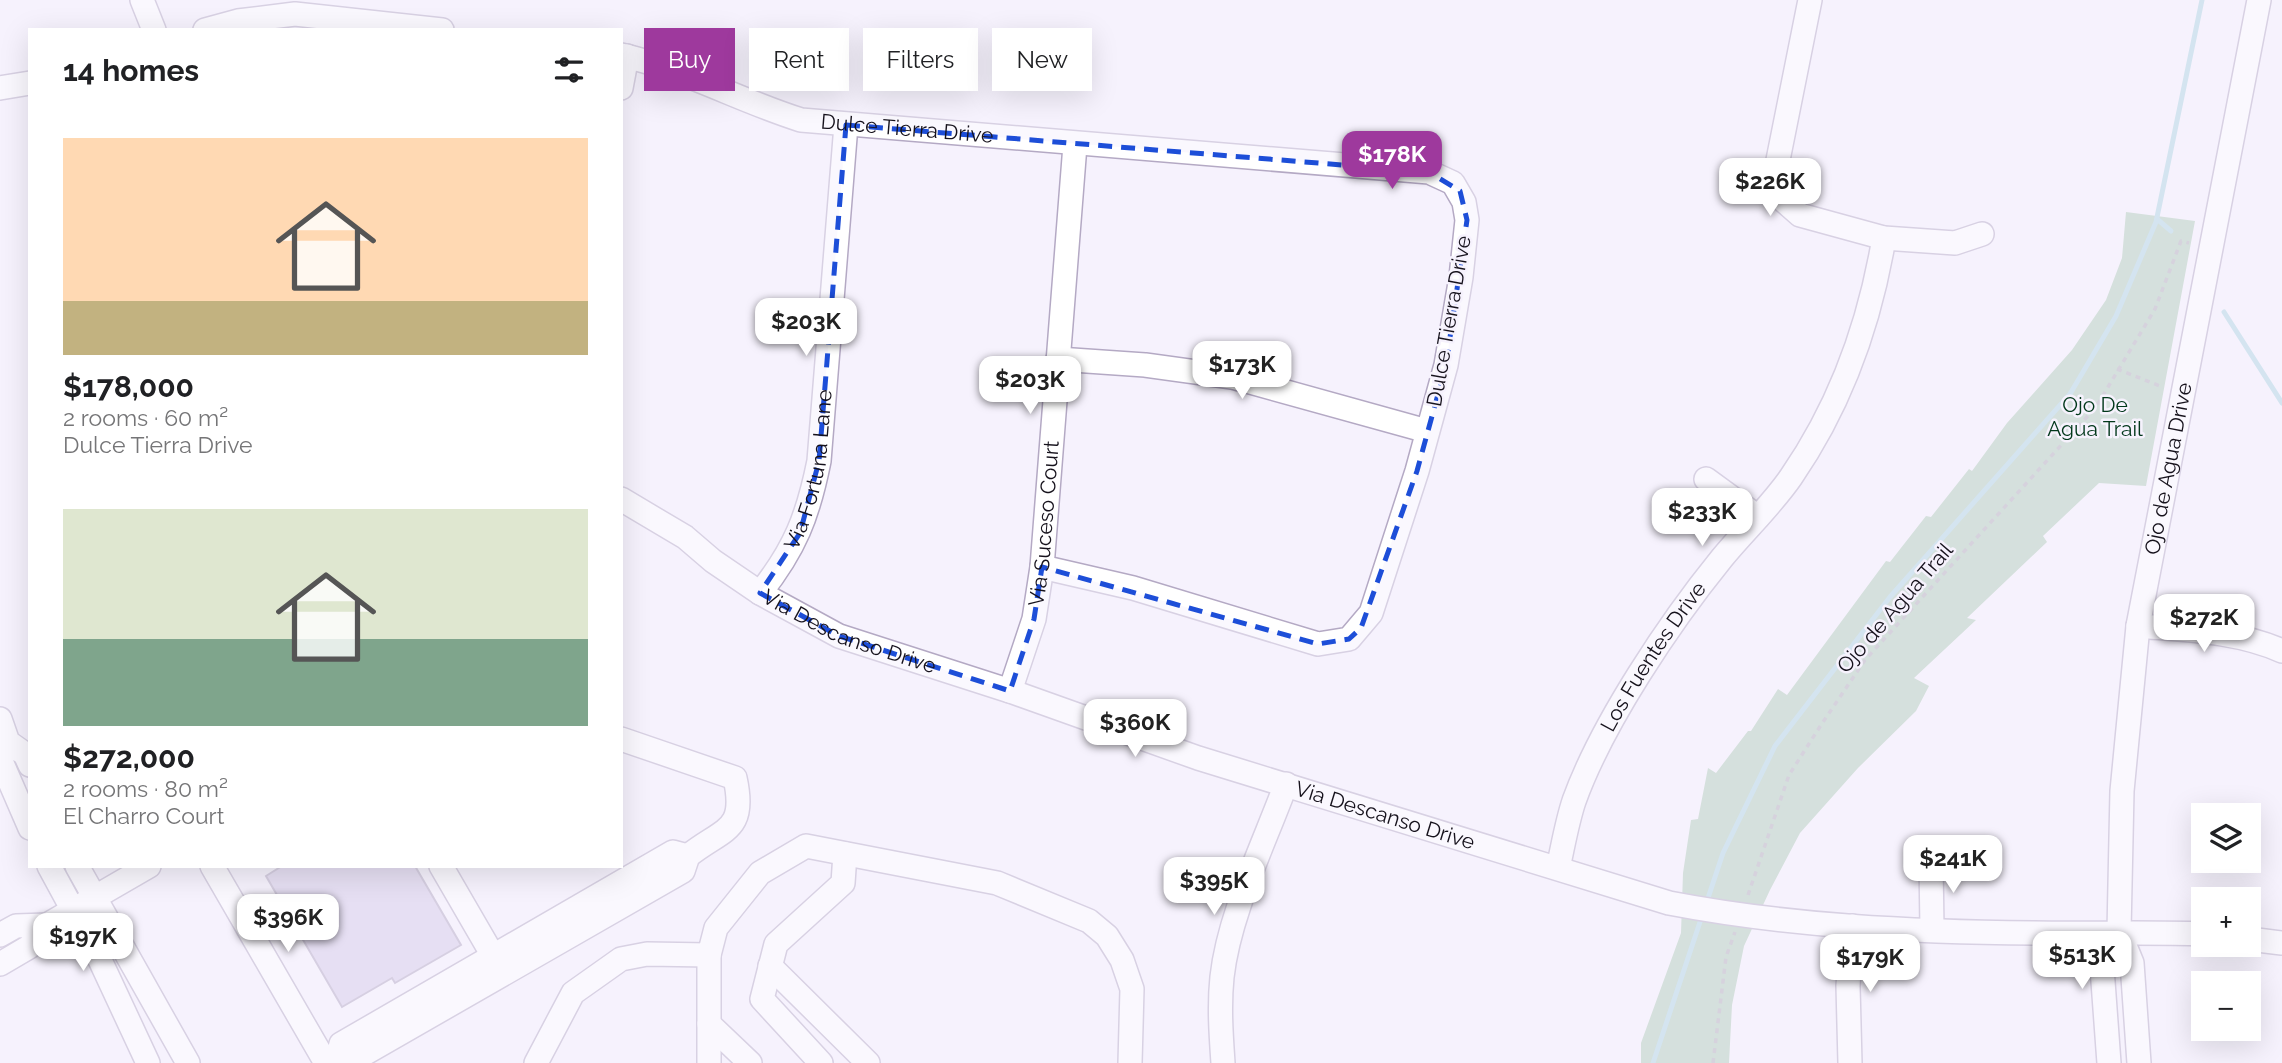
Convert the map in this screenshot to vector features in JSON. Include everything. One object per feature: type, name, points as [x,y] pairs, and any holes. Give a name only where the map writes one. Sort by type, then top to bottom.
[{"type":"street","points":[[142,0],[153,28]]},
{"type":"street","points":[[1810,0],[1775,175],[1784,201],[1800,215],[1884,238],[1955,243],[1982,234]]},
{"type":"street","name":"Ojo de Agua Drive","points":[[2109,1063],[2102,968],[2119,931],[2122,791],[2138,625],[2259,0]]},
{"type":"street","points":[[212,28],[238,21],[295,14],[371,10],[435,28]]},
{"type":"street","name":"Dulce Tierra Drive","points":[[624,55],[645,59],[691,76],[755,106],[801,120],[1075,145],[1429,172],[1453,183],[1464,202],[1467,220],[1446,365],[1371,613],[1349,639],[1318,643],[1133,588],[1042,567]]},
{"type":"street","points":[[0,88],[28,83]]},
{"type":"street","name":"Via Fortuna Lane","points":[[760,593],[800,533],[810,508],[819,461],[846,125]]},
{"type":"street","name":"Via Suceso Court","points":[[1010,691],[1034,619],[1042,567],[1075,145]]},
{"type":"street","name":"Los Fuentes Drive","points":[[1558,868],[1574,802],[1605,732],[1663,641],[1721,559],[1791,478],[1835,400],[1876,287],[1884,238]]},
{"type":"street","points":[[1058,359],[1145,365],[1232,377],[1427,431]]},
{"type":"street","points":[[1706,479],[1758,517]]},
{"type":"street","name":"Via Descanso Drive","points":[[623,500],[685,537],[760,593],[839,636],[1010,691],[1198,758],[1669,904],[1731,915],[1852,926],[2034,933],[2119,931],[2191,934]]},
{"type":"street","points":[[2138,625],[2206,632],[2244,639],[2282,651]]},
{"type":"street","points":[[0,719],[8,742],[25,754],[28,761]]},
{"type":"street","points":[[332,1062],[350,1062],[683,872],[688,856],[727,832],[738,817],[740,799],[735,778],[623,740]]},
{"type":"street","points":[[8,742],[1,761],[28,823]]},
{"type":"street","points":[[1223,1063],[1220,1019],[1225,958],[1237,916],[1286,784]]},
{"type":"street","points":[[709,1063],[709,955],[716,928],[760,873],[806,846],[997,883],[1089,921],[1107,936],[1122,960],[1132,989],[1130,1063]]},
{"type":"street","points":[[332,1062],[341,1044],[492,954],[673,852],[688,856]]},
{"type":"street","points":[[821,1063],[762,999],[776,944],[843,883],[845,854]]},
{"type":"street","points":[[1931,862],[1932,929]]},
{"type":"street","points":[[50,868],[100,960],[148,1063]]},
{"type":"street","points":[[78,868],[188,1063]]},
{"type":"street","points":[[0,964],[29,947],[47,925],[146,868]]},
{"type":"street","points":[[213,868],[332,1062]]},
{"type":"street","points":[[442,868],[492,954]]},
{"type":"street","points":[[609,887],[623,906]]},
{"type":"street","points":[[0,935],[16,926],[47,925]]},
{"type":"street","points":[[1850,1063],[1848,986],[1852,926]]},
{"type":"street","points":[[539,927],[552,948]]},
{"type":"street","points":[[2119,931],[2132,963],[2138,1063]]},
{"type":"street","points":[[2261,940],[2282,943]]},
{"type":"street","points":[[536,1063],[573,993],[621,959],[648,954],[709,955]]},
{"type":"street","points":[[770,966],[868,1063]]},
{"type":"street","points":[[709,1024],[750,1063]]},
{"type":"path","name":"Ojo de Agua Trail","points":[[1713,1063],[1731,915],[1789,775],[1865,660],[2096,407],[2155,309],[2181,241],[2189,243]]},
{"type":"path","points":[[2117,369],[2160,386]]},
{"type":"highlighted area","points":[[846,125],[1429,172],[1460,191],[1467,220],[1446,365],[1417,471],[1361,628],[1349,639],[1318,644],[1042,567],[1034,619],[1010,691],[839,636],[760,593],[800,533],[819,461]]},
{"type":"green space","name":"Ojo De Agua Trail","points":[[2126,212],[2195,221],[2146,486],[2099,483],[2043,536],[2047,542],[1967,618],[1976,620],[1914,678],[1929,686],[1916,711],[1858,768],[1800,833],[1744,946],[1732,1005],[1729,1063],[1641,1063],[1641,1043],[1681,933],[1683,873],[1691,820],[1698,819],[1708,768],[1716,773],[1748,731],[1751,731],[1778,689],[1787,695],[1886,561],[1890,562],[1926,516],[1931,517],[1969,469],[1972,471],[2007,423],[2072,350],[2106,300],[2122,258]]},
{"type":"building","points":[[279,868],[416,868],[461,945],[395,983],[392,978],[342,1007],[266,876]]},
{"type":"waterway","points":[[1706,904],[1723,853],[1775,746],[1890,597],[2070,394],[2116,316],[2156,222],[2202,0]]},
{"type":"waterway","points":[[2157,219],[2171,231]]},
{"type":"waterway","points":[[2224,312],[2282,403]]},
{"type":"waterway","points":[[1653,1063],[1703,913]]}]
